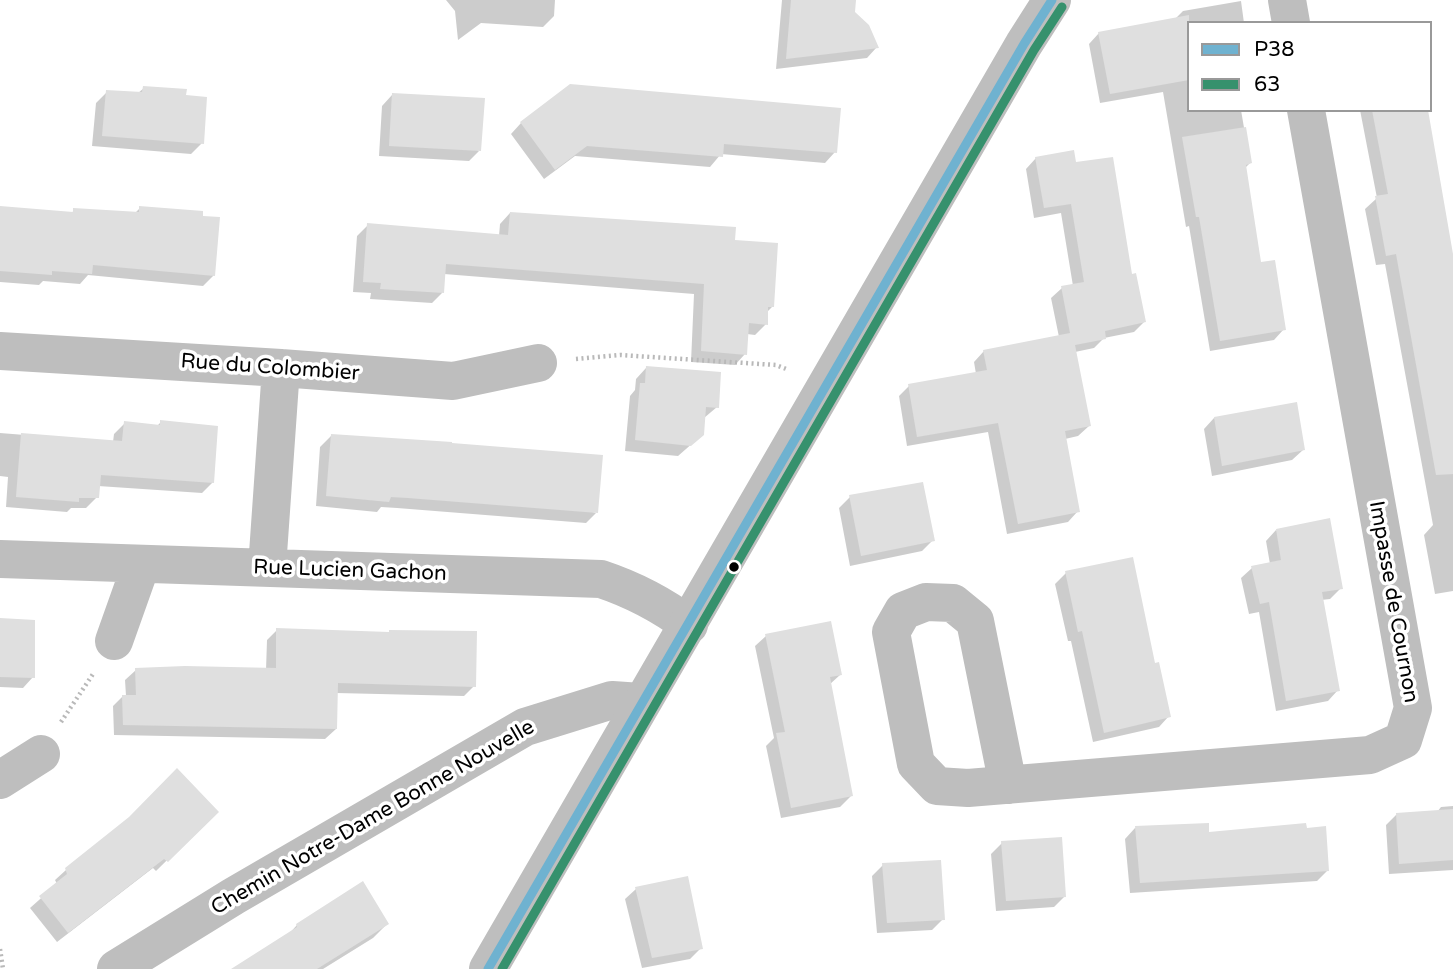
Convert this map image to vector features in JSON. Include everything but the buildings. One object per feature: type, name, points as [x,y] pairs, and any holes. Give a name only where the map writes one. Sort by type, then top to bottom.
[{"type":"street","points":[[488,969],[1052,0]]},
{"type":"street","points":[[1287,0],[1291,21]]},
{"type":"street","name":"Impasse de Cournon","points":[[1008,785],[975,621],[953,603],[926,602],[903,611],[891,632],[916,764],[937,786],[968,788],[1008,785],[1370,755],[1403,740],[1413,708],[1306,112]]},
{"type":"street","name":"Rue du Colombier","points":[[0,351],[453,381],[538,363]]},
{"type":"street","points":[[267,568],[281,368]]},
{"type":"street","name":"Rue Lucien Gachon","points":[[0,559],[601,579],[661,604],[689,625]]},
{"type":"street","points":[[114,641],[141,565]]},
{"type":"street","name":"Chemin Notre-Dame Bonne Nouvelle","points":[[116,969],[234,896],[525,727],[612,700],[641,702]]},
{"type":"street","points":[[0,780],[41,754]]},
{"type":"path","points":[[538,363],[620,355],[776,365],[790,370],[822,392]]},
{"type":"path","points":[[41,754],[114,641]]},
{"type":"path","points":[[0,949],[4,969]]},
{"type":"transit line","name":"P38","points":[[488,969],[1052,0]]},
{"type":"transit line","name":"63","points":[[502,969],[1034,50],[1062,7]]}]
